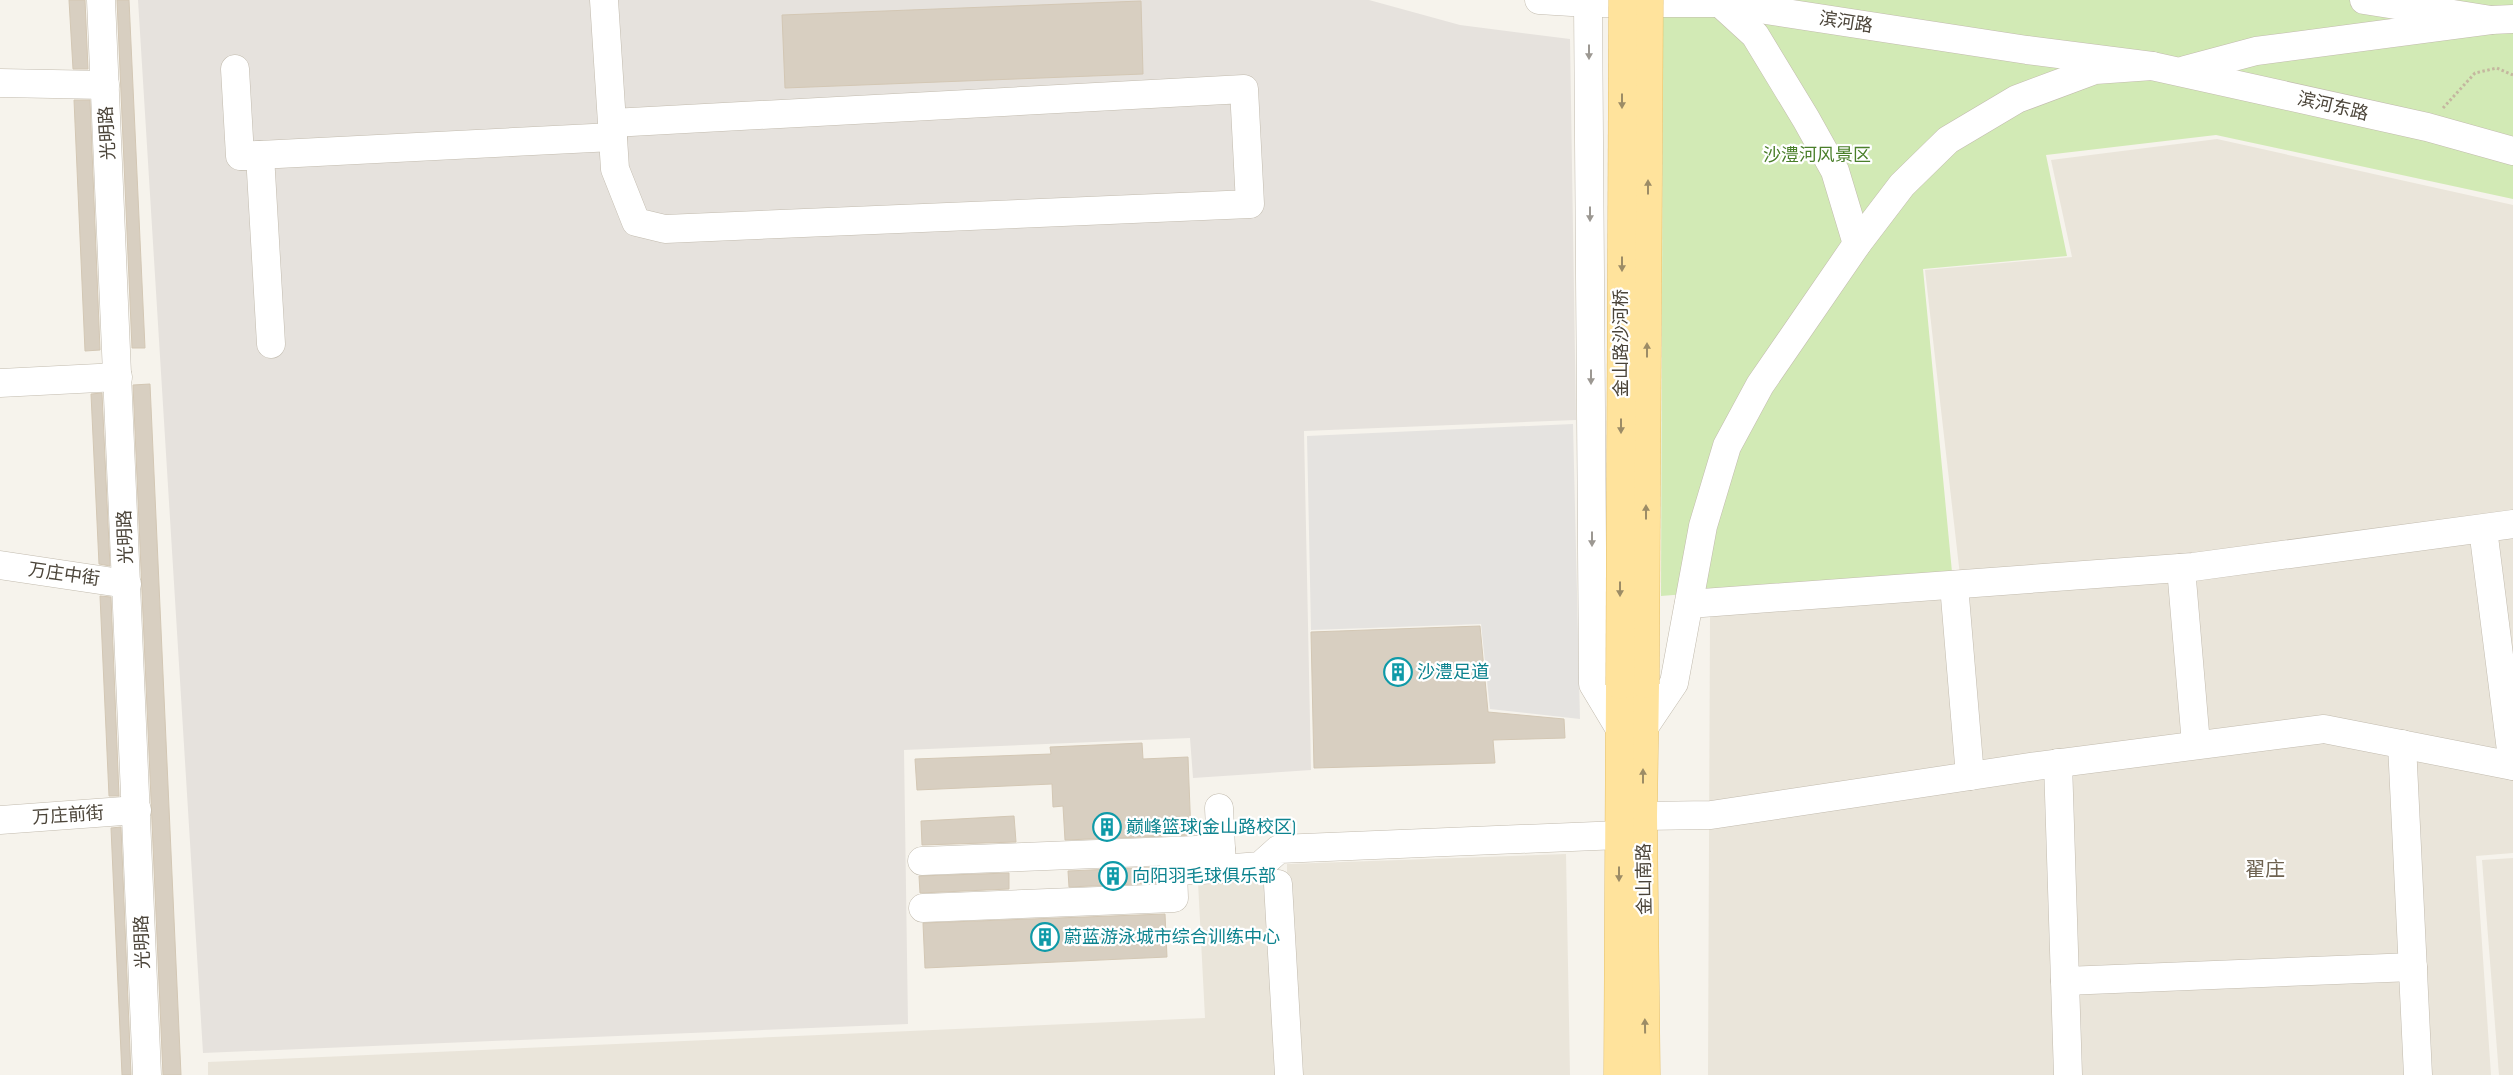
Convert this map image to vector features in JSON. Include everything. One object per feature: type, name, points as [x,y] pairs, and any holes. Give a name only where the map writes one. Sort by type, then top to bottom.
[{"type":"main road","name":"金山路沙河桥","points":[[1622,0],[1632,684]]},
{"type":"main road","name":"金山路沙河桥","points":[[1632,684],[1649,0]]},
{"type":"main road","name":"金山南路","points":[[1618,1075],[1620,835],[1632,729],[1632,684]]},
{"type":"main road","name":"金山南路","points":[[1632,729],[1643,816],[1646,1075]]},
{"type":"street","name":"光明路","points":[[101,0],[148,1075]]},
{"type":"street","points":[[235,69],[240,156],[612,130],[1244,89],[1250,204],[665,229],[636,222],[615,169],[612,130],[604,0]]},
{"type":"street","name":"滨河路","points":[[1539,0],[1588,3],[1720,3],[2018,48],[2152,66]]},
{"type":"street","points":[[2364,0],[2502,20]]},
{"type":"street","points":[[1588,3],[1593,684],[1632,729],[1674,683],[1703,526],[1727,446],[1760,386],[1857,244],[1902,185],[1948,140],[2017,99],[2095,70],[2152,66]]},
{"type":"street","points":[[1720,3],[1755,35],[1806,119],[1834,171],[1857,244]]},
{"type":"street","points":[[2181,71],[2256,51],[2502,20]]},
{"type":"street","name":"滨河东路","points":[[2152,66],[2427,127],[2513,151]]},
{"type":"street","points":[[0,83],[105,85]]},
{"type":"street","points":[[260,155],[270,344]]},
{"type":"street","points":[[0,383],[118,377]]},
{"type":"street","points":[[1689,604],[2181,568],[2513,524]]},
{"type":"street","points":[[1643,816],[1711,815],[2058,763],[2324,729],[2513,766],[2484,529]]},
{"type":"street","name":"万庄中街","points":[[0,565],[127,584]]},
{"type":"street","points":[[2181,568],[2196,744]]},
{"type":"street","points":[[1954,585],[1970,776]]},
{"type":"street","points":[[2402,744],[2418,1075]]},
{"type":"street","points":[[2058,763],[2068,1075]]},
{"type":"street","points":[[1219,808],[1221,859]]},
{"type":"street","name":"万庄前街","points":[[0,820],[137,810]]},
{"type":"street","points":[[922,861],[1221,859],[1260,866],[1279,849],[1620,835]]},
{"type":"street","points":[[923,908],[1174,898],[1173,871],[1221,859]]},
{"type":"street","points":[[1278,884],[1289,1075]]},
{"type":"street","points":[[2065,981],[2413,967]]},
{"type":"path","points":[[2427,127],[2456,92],[2475,74],[2497,68],[2513,75]]},
{"type":"shaded area","points":[[138,0],[1369,0],[1460,25],[1570,39],[1576,420],[1304,431],[1311,770],[1193,778],[1190,738],[904,750],[908,1024],[203,1053]]},
{"type":"shaded area","points":[[2217,139],[2513,205],[2513,853],[2476,856],[2491,1075],[1708,1075],[1710,615],[1962,593],[1925,270],[2072,257],[2051,160]]},
{"type":"shaded area","points":[[1573,424],[1580,719],[1490,709],[1481,624],[1311,630],[1307,436]]},
{"type":"shaded area","points":[[1566,854],[1570,1075],[208,1075],[208,1062],[1205,1018],[1198,882],[1287,878],[1287,864]]},
{"type":"shaded area","points":[[2513,858],[2513,1075],[2499,1075],[2482,860]]},
{"type":"green space","name":"沙澧河风景区","points":[[1663,0],[2513,0],[2513,199],[2216,135],[2046,155],[2067,256],[1923,269],[1952,572],[1661,596]]},
{"type":"building","points":[[69,0],[85,0],[88,69],[73,69]]},
{"type":"building","points":[[117,0],[129,0],[145,348],[132,348]]},
{"type":"building","points":[[1141,1],[1143,74],[785,88],[782,15]]},
{"type":"building","points":[[74,100],[90,100],[100,350],[85,351]]},
{"type":"building","points":[[150,384],[181,1075],[163,1075],[133,385]]},
{"type":"building","points":[[102,393],[110,566],[99,564],[91,394]]},
{"type":"building","points":[[100,596],[111,597],[119,796],[109,796]]},
{"type":"building","name":"沙澧足道","points":[[1480,626],[1488,712],[1564,719],[1565,738],[1493,740],[1495,763],[1314,768],[1311,632]]},
{"type":"building","points":[[1142,743],[1143,759],[1188,757],[1191,835],[1065,840],[1063,806],[1053,807],[1052,784],[917,790],[915,759],[1051,754],[1050,747]]},
{"type":"building","points":[[1014,816],[1016,842],[922,845],[921,821]]},
{"type":"building","points":[[121,827],[131,1075],[122,1075],[111,828]]},
{"type":"building","points":[[1157,867],[1158,883],[1069,887],[1068,871]]},
{"type":"building","points":[[1009,873],[1009,889],[920,893],[919,876]]},
{"type":"building","name":"蔚蓝游泳城市综合训练中心","points":[[1165,914],[1167,957],[925,968],[923,923]]},
{"type":"place","name":"沙澧足道","points":[[1398,672]]},
{"type":"place","name":"巅峰篮球(金山路校区)","points":[[1107,827]]},
{"type":"place","name":"向阳羽毛球俱乐部","points":[[1113,876]]},
{"type":"place","name":"蔚蓝游泳城市综合训练中心","points":[[1045,937]]},
{"type":"district","name":"翟庄","points":[[2265,869]]}]
